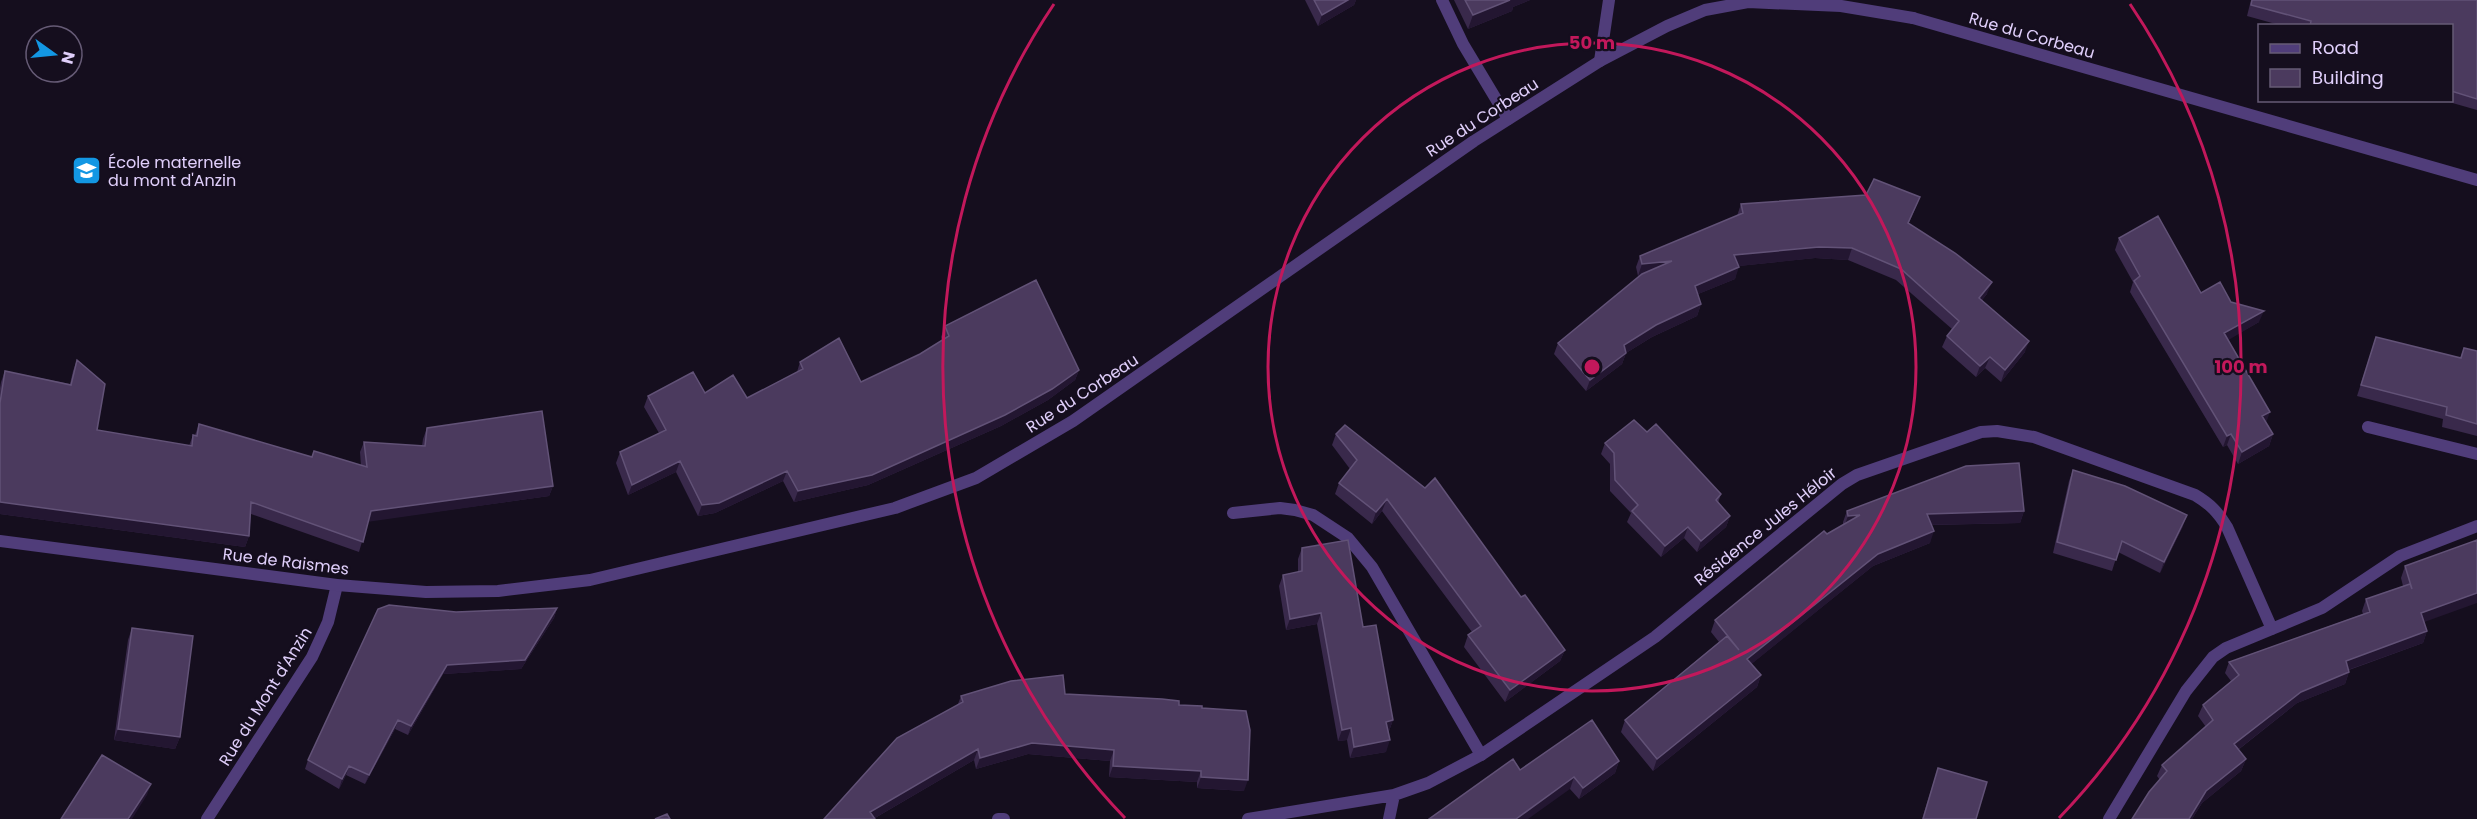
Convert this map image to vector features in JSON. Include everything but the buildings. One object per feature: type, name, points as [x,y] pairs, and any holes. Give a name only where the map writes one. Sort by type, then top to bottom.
[{"type":"street","points":[[1442,0],[1463,44],[1508,119]]},
{"type":"street","points":[[1600,61],[1608,0]]},
{"type":"street","name":"Rue du Corbeau","points":[[568,584],[895,508],[938,494],[976,478],[1095,407],[1425,174],[1508,119],[1600,61],[1694,14],[1726,2],[1855,4],[1913,18],[2477,180]]},
{"type":"street","points":[[2368,427],[2477,454]]},
{"type":"street","name":"Résidence Jules Héloir","points":[[1248,819],[1394,795],[1428,783],[1482,755],[1655,637],[1842,483],[1868,471],[1981,432],[1997,430],[2034,436],[2195,495],[2209,504],[2227,526],[2272,629]]},
{"type":"street","points":[[1233,513],[1280,508],[1295,510],[1313,515],[1348,538],[1372,567],[1482,755]]},
{"type":"street","points":[[2109,819],[2187,691],[2207,664],[2226,648],[2322,608],[2400,556],[2477,526]]},
{"type":"street","name":"Rue de Raismes","points":[[0,541],[337,585],[451,592],[498,591],[568,584]]},
{"type":"street","name":"Rue du Mont d'Anzin","points":[[207,819],[312,657],[328,622],[337,585]]},
{"type":"street","points":[[1389,819],[1394,795]]},
{"type":"street","points":[[998,819],[1004,819]]},
{"type":"place","name":"École maternelle du mont d'Anzin","points":[[87,171]]}]
